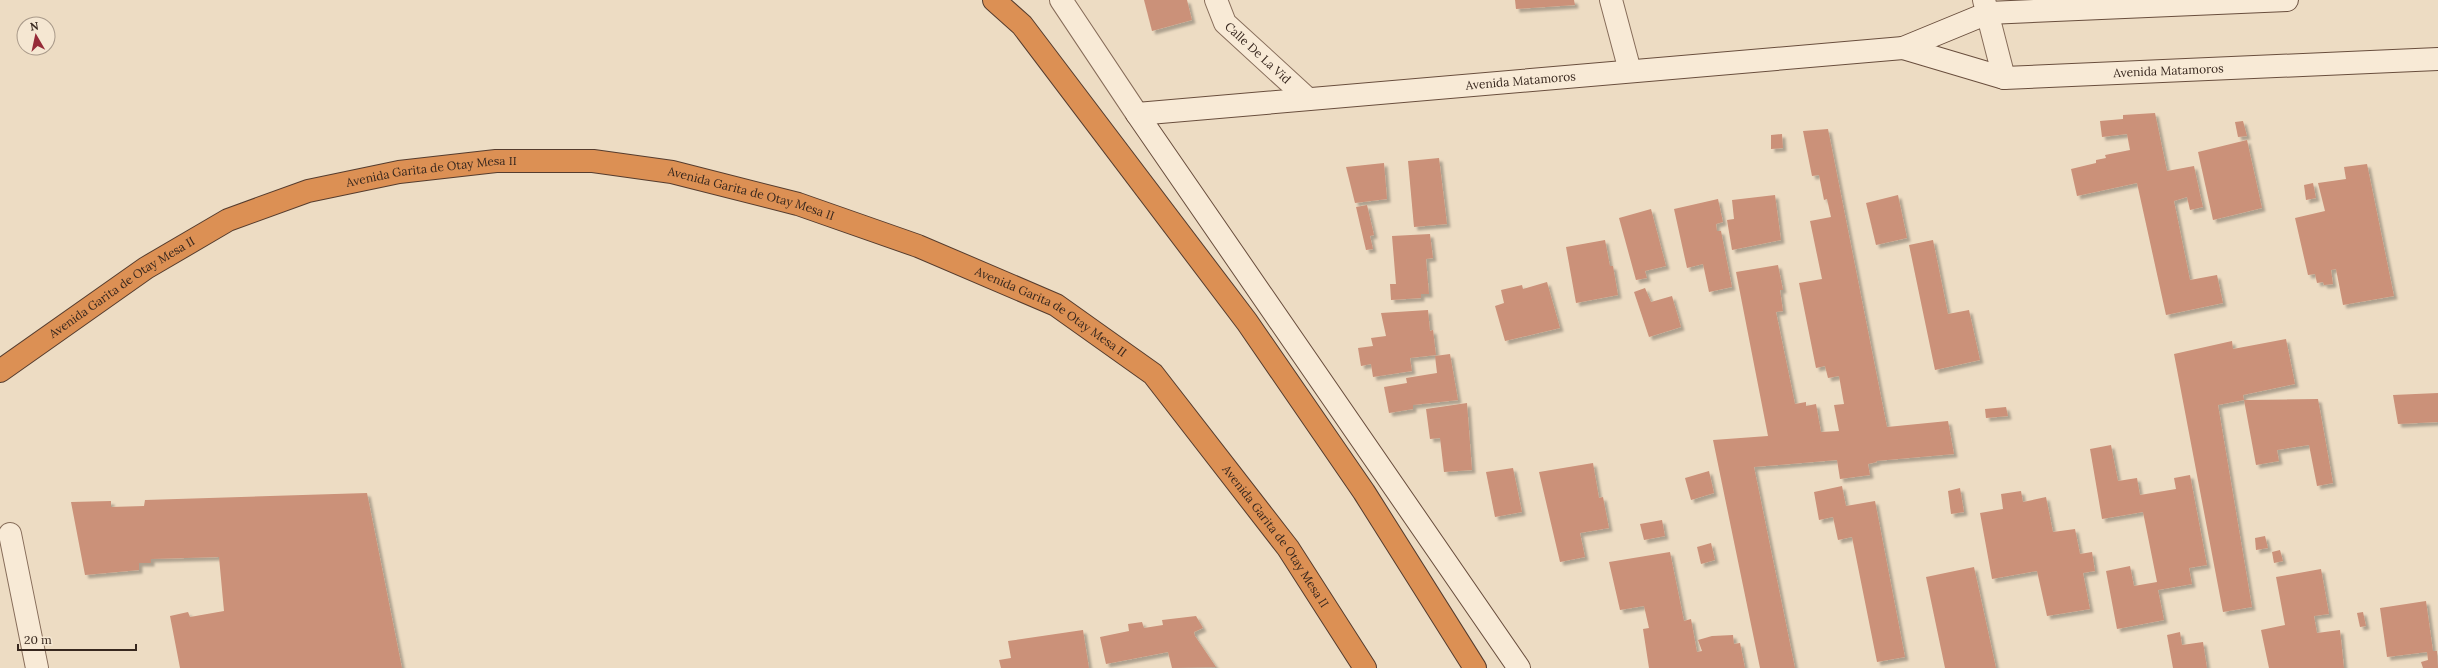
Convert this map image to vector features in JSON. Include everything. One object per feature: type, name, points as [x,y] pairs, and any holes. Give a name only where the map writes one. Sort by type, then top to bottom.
[{"type":"highway","points":[[994,0],[1022,25],[1247,322],[1364,492],[1475,668]]},
{"type":"highway","name":"Avenida Garita de Otay Mesa II","points":[[0,371],[159,260],[228,220],[308,191],[399,172],[496,161],[593,161],[672,172],[798,204],[918,246],[1056,305],[1153,374],[1288,548],[1365,668]]},
{"type":"street","points":[[1061,0],[1137,114],[1519,668]]},
{"type":"street","name":"Calle De La Vid","points":[[1216,0],[1225,23],[1308,99]]},
{"type":"street","points":[[1611,0],[1630,71]]},
{"type":"street","name":"Avenida Matamoros","points":[[1903,48],[1986,7],[2286,0]]},
{"type":"street","points":[[1986,7],[2004,78]]},
{"type":"street","name":"Avenida Matamoros","points":[[1137,114],[1903,48],[2004,78],[2438,59]]},
{"type":"street","points":[[10,534],[37,668]]},
{"type":"building","points":[[1144,0],[1187,0],[1192,20],[1152,31]]},
{"type":"building","points":[[1515,0],[1574,0],[1575,5],[1516,9]]},
{"type":"building","points":[[2155,113],[2167,171],[2194,166],[2203,207],[2190,210],[2187,197],[2174,201],[2190,280],[2217,275],[2223,303],[2166,315],[2137,183],[2077,196],[2071,169],[2096,163],[2096,160],[2106,158],[2105,155],[2130,150],[2127,134],[2102,137],[2100,121],[2123,119],[2123,115]]},
{"type":"building","points":[[2243,121],[2247,136],[2238,137],[2235,122]]},
{"type":"building","points":[[1828,129],[1887,427],[1948,421],[1954,454],[1876,461],[1877,462],[1868,464],[1870,475],[1840,479],[1837,460],[1754,467],[1795,668],[1760,668],[1713,440],[1768,436],[1736,272],[1778,265],[1783,290],[1780,290],[1783,311],[1776,312],[1795,404],[1806,402],[1806,406],[1816,404],[1821,432],[1839,431],[1834,405],[1844,404],[1839,376],[1828,378],[1825,366],[1816,368],[1799,283],[1822,279],[1810,221],[1831,217],[1827,199],[1824,200],[1819,175],[1812,176],[1803,131]]},
{"type":"building","points":[[1782,134],[1783,148],[1771,149],[1771,135]]},
{"type":"building","points":[[2247,140],[2262,208],[2213,220],[2198,152]]},
{"type":"building","points":[[1439,158],[1447,224],[1414,227],[1408,161]]},
{"type":"building","points":[[1384,163],[1387,199],[1355,203],[1346,167]]},
{"type":"building","points":[[2367,164],[2394,296],[2343,305],[2336,269],[2331,270],[2333,284],[2324,285],[2323,282],[2317,283],[2315,274],[2308,275],[2295,218],[2325,211],[2318,183],[2346,179],[2344,167]]},
{"type":"building","points":[[2313,183],[2316,198],[2306,200],[2304,185]]},
{"type":"building","points":[[1775,195],[1781,240],[1732,250],[1727,220],[1734,219],[1732,200]]},
{"type":"building","points":[[1898,195],[1907,238],[1876,245],[1866,203]]},
{"type":"building","points":[[1718,199],[1723,222],[1716,224],[1717,231],[1721,231],[1732,287],[1709,292],[1703,264],[1687,268],[1674,209]]},
{"type":"building","points":[[1367,205],[1374,235],[1370,236],[1373,249],[1366,250],[1356,207]]},
{"type":"building","points":[[1651,209],[1666,266],[1645,271],[1647,278],[1636,280],[1619,218]]},
{"type":"building","points":[[1430,234],[1433,258],[1426,259],[1429,294],[1421,294],[1421,298],[1391,300],[1390,284],[1396,284],[1392,236]]},
{"type":"building","points":[[1605,240],[1610,266],[1613,266],[1618,295],[1576,303],[1566,247]]},
{"type":"building","points":[[1933,240],[1948,314],[1969,310],[1980,360],[1935,370],[1909,245]]},
{"type":"building","points":[[1547,282],[1560,328],[1505,341],[1495,306],[1504,303],[1501,290],[1522,285],[1523,289]]},
{"type":"building","points":[[1645,288],[1651,302],[1672,296],[1681,327],[1649,337],[1634,292]]},
{"type":"building","points":[[1428,310],[1430,331],[1433,330],[1436,355],[1410,358],[1412,371],[1373,377],[1371,364],[1361,366],[1358,348],[1373,346],[1371,338],[1386,336],[1381,313]]},
{"type":"building","points":[[2286,339],[2295,384],[2243,395],[2244,400],[2218,405],[2252,607],[2223,612],[2174,354],[2232,341],[2233,349]]},
{"type":"building","points":[[1450,354],[1458,400],[1413,405],[1413,409],[1389,413],[1384,387],[1407,383],[1406,378],[1437,373],[1435,356]]},
{"type":"building","points":[[2438,393],[2438,422],[2398,424],[2393,395]]},
{"type":"building","points":[[2318,399],[2333,483],[2317,486],[2309,445],[2277,450],[2279,461],[2256,465],[2244,400]]},
{"type":"building","points":[[1467,403],[1472,470],[1444,472],[1440,438],[1430,439],[1426,409]]},
{"type":"building","points":[[2006,407],[2008,416],[1986,418],[1985,409]]},
{"type":"building","points":[[2111,445],[2118,481],[2137,478],[2140,495],[2176,489],[2174,478],[2190,475],[2207,565],[2189,568],[2192,584],[2158,590],[2164,620],[2117,629],[2106,571],[2130,566],[2134,586],[2157,582],[2143,512],[2102,519],[2090,449]]},
{"type":"building","points":[[1593,463],[1599,498],[1603,497],[1609,528],[1580,533],[1585,557],[1560,562],[1539,472]]},
{"type":"building","points":[[1513,468],[1522,512],[1495,517],[1486,472]]},
{"type":"building","points":[[1709,471],[1714,493],[1691,500],[1685,478]]},
{"type":"building","points":[[1842,486],[1846,506],[1875,501],[1905,657],[1877,662],[1852,537],[1838,540],[1833,517],[1819,520],[1814,492]]},
{"type":"building","points":[[1960,488],[1964,512],[1951,514],[1948,491]]},
{"type":"building","points":[[2021,491],[2023,502],[2046,497],[2053,532],[2075,529],[2080,554],[2092,552],[2095,571],[2083,573],[2090,609],[2047,616],[2037,571],[1992,579],[1980,513],[2003,509],[2001,494]]},
{"type":"building","points":[[367,493],[402,668],[180,668],[170,616],[188,612],[190,617],[224,611],[219,557],[151,559],[151,563],[139,563],[139,570],[85,575],[71,502],[111,501],[111,507],[144,506],[145,500]]},
{"type":"building","points":[[1662,520],[1665,536],[1644,540],[1640,524]]},
{"type":"building","points":[[2265,536],[2268,548],[2256,550],[2255,538]]},
{"type":"building","points":[[1711,543],[1715,560],[1701,564],[1697,547]]},
{"type":"building","points":[[2280,550],[2283,561],[2274,563],[2272,552]]},
{"type":"building","points":[[1670,552],[1684,621],[1691,619],[1697,652],[1702,651],[1698,640],[1712,636],[1733,635],[1734,644],[1740,643],[1745,668],[1649,668],[1643,629],[1649,628],[1644,606],[1620,610],[1609,562]]},
{"type":"building","points":[[1974,567],[1996,668],[1945,668],[1926,577]]},
{"type":"building","points":[[2321,569],[2329,614],[2314,616],[2317,633],[2340,630],[2344,668],[2269,668],[2261,630],[2285,625],[2276,577]]},
{"type":"building","points":[[2426,601],[2433,651],[2437,651],[2438,668],[2423,668],[2421,662],[2428,660],[2427,652],[2387,657],[2380,608]]},
{"type":"building","points":[[2363,612],[2366,626],[2360,627],[2357,613]]},
{"type":"building","points":[[1196,616],[1203,628],[1194,632],[1195,636],[1216,667],[1172,668],[1168,652],[1106,664],[1100,637],[1129,631],[1128,624],[1142,622],[1144,628],[1163,625],[1162,620]]},
{"type":"building","points":[[1083,630],[1089,668],[1001,668],[999,660],[1011,658],[1008,641]]},
{"type":"building","points":[[2180,632],[2182,645],[2203,642],[2207,668],[2173,668],[2167,635]]}]
